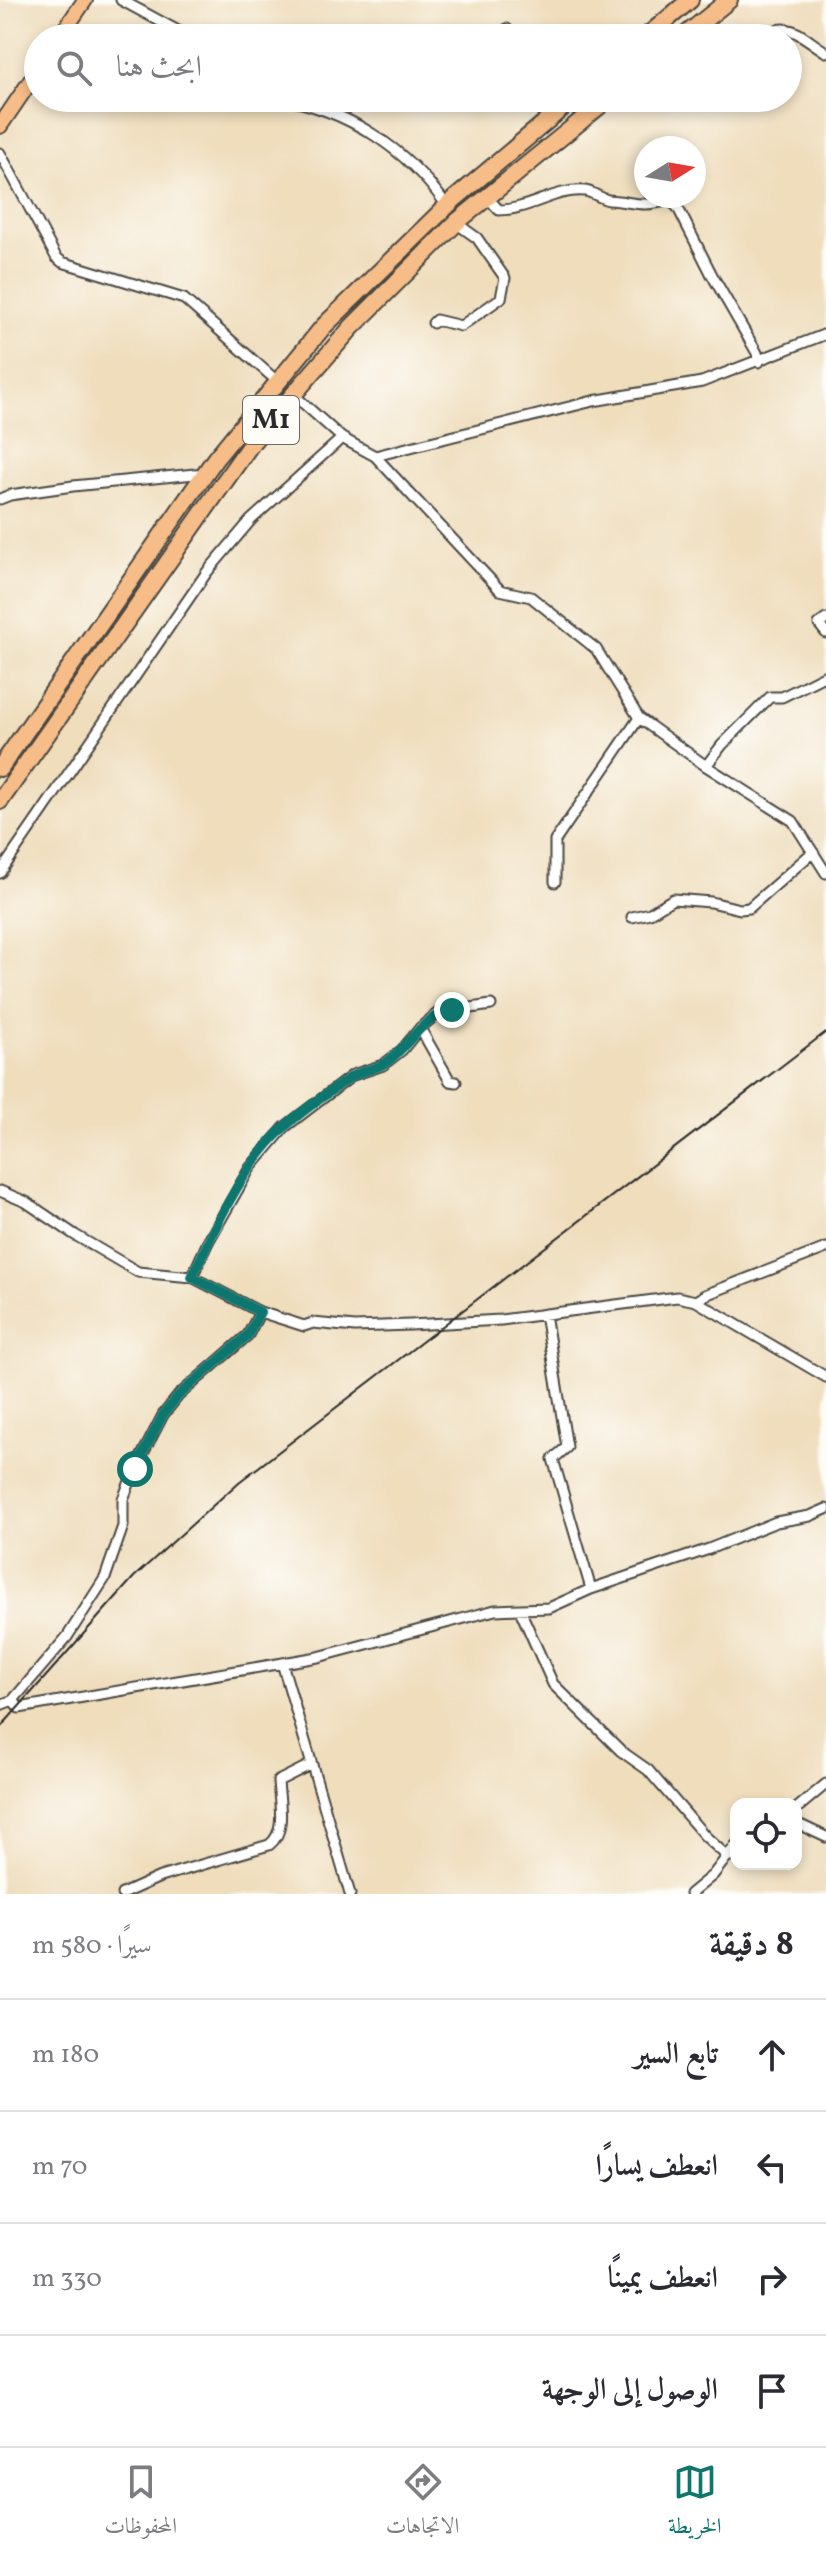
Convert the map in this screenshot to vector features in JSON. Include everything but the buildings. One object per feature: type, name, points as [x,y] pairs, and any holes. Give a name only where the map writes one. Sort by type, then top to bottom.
[{"type":"highway","points":[[662,24],[690,0]]},
{"type":"highway","points":[[702,24],[729,0]]},
{"type":"highway","name":"M1","points":[[0,768],[205,473],[323,327],[447,206],[554,112]]},
{"type":"highway","name":"M1","points":[[0,801],[253,441],[352,327],[456,223],[592,112]]},
{"type":"main road","points":[[69,24],[85,0]]},
{"type":"main road","points":[[0,126],[24,91]]},
{"type":"street","points":[[121,0],[165,24]]},
{"type":"street","points":[[802,38],[826,52]]},
{"type":"street","points":[[328,112],[384,140],[400,153],[447,206]]},
{"type":"street","points":[[0,153],[56,257],[62,262],[184,299],[278,382]]},
{"type":"street","points":[[487,197],[499,210],[516,210],[561,194],[586,191],[608,200],[620,199],[630,205],[647,206],[670,200],[678,208],[757,353],[759,362]]},
{"type":"street","points":[[433,323],[436,320],[461,326],[501,298],[505,278],[477,238],[456,223]]},
{"type":"street","points":[[375,456],[593,401],[702,382],[826,334]]},
{"type":"street","points":[[294,395],[342,438],[375,456],[500,590],[531,597],[596,649],[639,718],[706,766],[793,821],[826,873]]},
{"type":"street","points":[[0,873],[207,572],[251,520],[342,438]]},
{"type":"street","points":[[0,499],[73,486],[205,473]]},
{"type":"street","points":[[826,619],[819,624],[826,633]]},
{"type":"street","points":[[706,766],[731,735],[770,697],[782,697],[826,675]]},
{"type":"street","points":[[555,882],[555,841],[639,718]]},
{"type":"street","points":[[632,917],[650,913],[673,899],[749,908],[813,852]]},
{"type":"street","points":[[192,1277],[250,1168],[285,1127],[353,1075],[383,1065],[438,1013],[491,1005]]},
{"type":"street","points":[[420,1028],[450,1081],[456,1082]]},
{"type":"street","points":[[0,1191],[26,1202],[138,1272],[192,1277],[260,1312],[304,1326],[313,1323],[355,1327],[501,1320],[677,1297],[696,1301],[826,1377]]},
{"type":"street","points":[[696,1301],[826,1248]]},
{"type":"street","points":[[0,1705],[13,1700],[67,1637],[105,1578],[123,1526],[123,1499],[163,1415],[196,1379],[248,1335],[260,1312]]},
{"type":"street","points":[[545,1314],[567,1447],[553,1459],[591,1589]]},
{"type":"street","points":[[13,1700],[19,1708],[318,1657],[495,1610],[549,1608],[591,1589],[709,1549],[776,1522],[810,1516],[826,1509]]},
{"type":"street","points":[[520,1610],[553,1684],[621,1751],[648,1770],[705,1836],[728,1857]]},
{"type":"street","points":[[282,1663],[350,1894]]},
{"type":"street","points":[[122,1894],[160,1877],[269,1845],[277,1839],[280,1830],[278,1781],[312,1764]]},
{"type":"street","points":[[802,1804],[826,1784]]},
{"type":"street","points":[[802,1826],[826,1837]]},
{"type":"street","points":[[690,1894],[713,1875],[730,1854]]},
{"type":"railway","points":[[0,1728],[134,1577],[239,1482],[826,1032]]},
{"type":"route","points":[[135,1469],[163,1415],[179,1395],[248,1335],[260,1312],[192,1277],[250,1168],[268,1144],[313,1104],[353,1075],[383,1065],[438,1013],[452,1010]]}]
